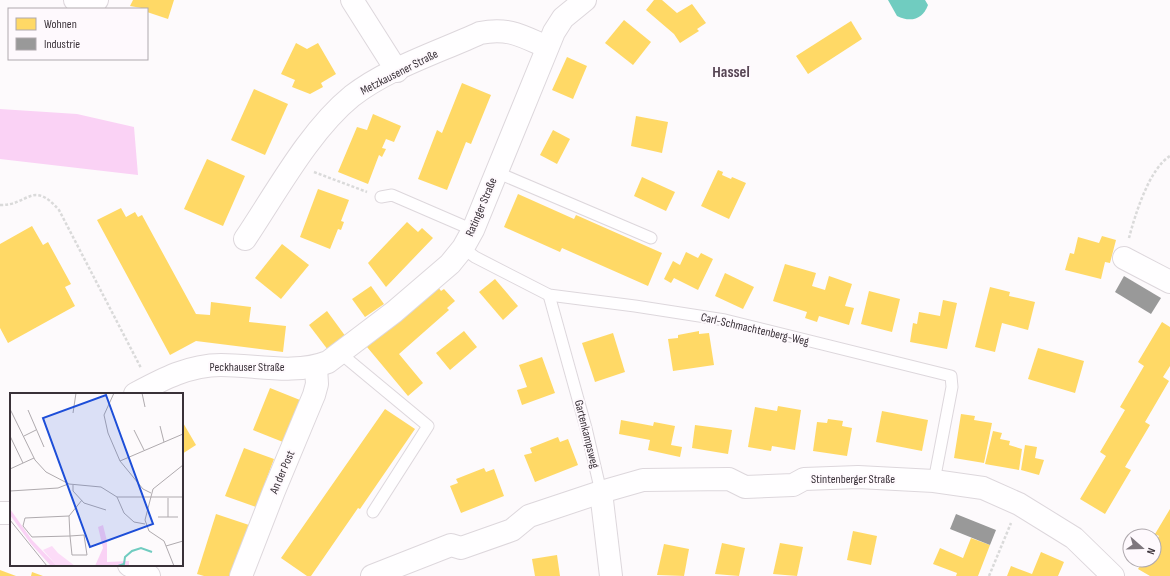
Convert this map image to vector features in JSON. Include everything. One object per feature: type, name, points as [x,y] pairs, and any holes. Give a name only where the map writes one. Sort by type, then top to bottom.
[{"type":"street","points":[[75,0],[90,3],[98,0]]},
{"type":"street","points":[[352,0],[397,70]]},
{"type":"street","name":"Ratinger Straße","points":[[316,367],[328,362],[394,312],[450,264],[463,248],[473,230],[547,47],[563,18],[575,3]]},
{"type":"street","name":"Metzkausener Straße","points":[[245,239],[320,128],[337,109],[371,84],[397,70],[480,33],[494,30],[510,31],[547,47]]},
{"type":"street","points":[[1124,258],[1170,282]]},
{"type":"street","name":"Peckhauser Straße","points":[[143,390],[172,375],[190,368],[220,365],[300,368],[316,367]]},
{"type":"street","name":"An der Post","points":[[241,576],[314,395],[317,384],[316,367]]},
{"type":"street","name":"Stintenberger Straße","points":[[372,576],[451,545],[461,548],[512,530],[529,516],[601,492],[643,480],[729,479],[745,487],[794,485],[804,479],[858,477],[934,481],[983,488],[1019,504],[1074,538],[1113,576]]},
{"type":"street","name":"Gartenkampsweg","points":[[601,492],[611,576]]},
{"type":"street","points":[[131,566],[149,576]]},
{"type":"lane","points":[[496,172],[651,238]]},
{"type":"lane","points":[[381,197],[392,196],[473,230]]},
{"type":"lane","name":"Carl-Schmachtenberg-Weg","points":[[463,248],[475,257],[549,295],[635,306],[725,320],[951,376],[952,387],[934,481]]},
{"type":"lane","name":"Gartenkampsweg","points":[[549,295],[586,428],[601,492]]},
{"type":"lane","points":[[340,353],[428,426],[373,512]]},
{"type":"path","points":[[1131,233],[1134,220],[1154,174],[1170,156]]},
{"type":"path","points":[[295,165],[381,197]]},
{"type":"path","points":[[0,205],[10,206],[30,195],[41,195],[52,202],[59,210],[143,390]]},
{"type":"path","points":[[990,576],[1019,504]]},
{"type":"shaded area","points":[[888,0],[925,0],[928,5],[926,10],[920,16],[907,19],[897,16]]},
{"type":"shaded area","points":[[0,109],[77,114],[134,127],[138,175],[0,159]]},
{"type":"building: Wohnen","points":[[133,0],[174,0],[168,19],[148,12],[148,8],[130,6]]},
{"type":"building: Wohnen","points":[[654,0],[662,0],[677,13],[692,4],[706,23],[697,29],[699,31],[680,43],[674,34],[646,10]]},
{"type":"building: Wohnen","points":[[624,20],[651,42],[633,65],[605,43]]},
{"type":"building: Wohnen","points":[[851,21],[862,39],[808,74],[796,56]]},
{"type":"building: Wohnen","points":[[296,43],[307,49],[318,43],[336,74],[321,83],[323,87],[310,94],[292,87],[295,80],[281,74]]},
{"type":"building: Wohnen","points":[[567,57],[587,66],[573,99],[552,90]]},
{"type":"building: Wohnen","points":[[462,83],[491,95],[471,144],[466,142],[447,190],[418,179],[437,130],[442,133]]},
{"type":"building: Wohnen","points":[[254,89],[288,104],[265,155],[231,140]]},
{"type":"building: Wohnen","points":[[373,114],[401,126],[394,142],[386,139],[382,148],[386,149],[382,157],[379,155],[368,184],[338,172],[357,127],[367,130]]},
{"type":"building: Wohnen","points":[[636,116],[668,122],[662,153],[631,146]]},
{"type":"building: Wohnen","points":[[553,130],[570,139],[557,164],[540,155]]},
{"type":"building: Wohnen","points":[[207,159],[245,176],[223,226],[184,209]]},
{"type":"building: Wohnen","points":[[718,170],[723,172],[722,175],[731,179],[732,177],[746,183],[729,219],[701,206]]},
{"type":"building: Wohnen","points":[[642,177],[675,192],[666,211],[634,196]]},
{"type":"building: Wohnen","points":[[318,189],[349,200],[341,221],[344,222],[341,230],[338,229],[330,249],[300,237]]},
{"type":"building: Wohnen","points":[[518,194],[574,219],[576,215],[662,253],[648,286],[562,248],[560,252],[504,227]]},
{"type":"building: Wohnen","points":[[121,208],[126,217],[135,212],[138,217],[142,215],[196,314],[210,315],[211,302],[251,307],[249,322],[286,326],[283,352],[196,341],[170,355],[97,220]]},
{"type":"building: Wohnen","points":[[407,222],[418,232],[422,228],[433,238],[386,287],[368,263]]},
{"type":"building: Wohnen","points":[[32,226],[43,245],[48,242],[71,284],[65,287],[75,306],[8,343],[0,328],[0,244]]},
{"type":"building: Wohnen","points":[[1102,236],[1116,240],[1110,263],[1105,262],[1101,279],[1065,270],[1070,253],[1074,254],[1078,237],[1099,243]]},
{"type":"building: Wohnen","points":[[282,244],[309,265],[281,299],[255,278]]},
{"type":"building: Wohnen","points":[[686,252],[698,258],[701,253],[713,259],[698,290],[674,278],[671,283],[664,279],[673,261],[680,265]]},
{"type":"building: Wohnen","points":[[785,264],[816,273],[812,286],[825,290],[829,276],[852,284],[845,306],[854,308],[849,325],[819,316],[817,322],[805,318],[807,312],[773,301]]},
{"type":"building: Wohnen","points":[[725,273],[754,287],[743,309],[715,296]]},
{"type":"building: Wohnen","points":[[495,279],[518,306],[503,320],[479,292]]},
{"type":"building: Wohnen","points":[[371,286],[384,304],[365,317],[352,299]]},
{"type":"building: Wohnen","points":[[438,287],[441,291],[444,289],[455,301],[447,308],[449,310],[399,354],[423,383],[408,396],[367,347]]},
{"type":"building: Wohnen","points":[[990,287],[1010,292],[1009,296],[1035,302],[1028,330],[1002,323],[995,352],[975,347]]},
{"type":"building: Wohnen","points":[[869,291],[900,299],[892,332],[861,324]]},
{"type":"building: Wohnen","points":[[943,300],[957,303],[947,349],[910,342],[913,323],[917,324],[919,312],[940,316]]},
{"type":"building: Wohnen","points":[[327,311],[346,337],[328,350],[309,325]]},
{"type":"building: Wohnen","points":[[1162,322],[1170,327],[1170,366],[1163,377],[1169,381],[1145,422],[1150,425],[1125,467],[1131,470],[1105,514],[1080,499],[1106,456],[1100,452],[1125,410],[1120,407],[1144,366],[1138,362]]},
{"type":"building: Wohnen","points":[[464,331],[477,347],[450,370],[436,353]]},
{"type":"building: Wohnen","points":[[699,331],[699,334],[709,333],[714,365],[673,371],[668,339],[678,338],[678,335]]},
{"type":"building: Wohnen","points":[[613,333],[625,372],[595,382],[582,343]]},
{"type":"building: Wohnen","points":[[1038,348],[1084,361],[1075,393],[1028,379]]},
{"type":"building: Wohnen","points":[[542,357],[555,393],[522,405],[517,390],[527,387],[519,365]]},
{"type":"building: Wohnen","points":[[270,388],[305,402],[288,444],[253,430]]},
{"type":"building: Wohnen","points":[[778,406],[801,410],[795,450],[772,446],[771,451],[748,447],[755,407],[777,411]]},
{"type":"building: Wohnen","points":[[385,409],[415,429],[360,509],[358,508],[311,576],[307,576],[281,558]]},
{"type":"building: Wohnen","points":[[882,411],[928,420],[922,451],[876,442]]},
{"type":"building: Wohnen","points":[[961,414],[975,416],[974,420],[992,423],[984,463],[954,458]]},
{"type":"building: Wohnen","points":[[828,419],[843,421],[842,426],[852,428],[847,456],[813,451],[817,422],[827,423]]},
{"type":"building: Wohnen","points":[[621,420],[653,426],[654,422],[675,426],[671,445],[682,447],[680,457],[648,450],[650,440],[619,434]]},
{"type":"building: Wohnen","points":[[183,423],[196,445],[183,453]]},
{"type":"building: Wohnen","points":[[695,425],[732,430],[728,454],[692,448]]},
{"type":"building: Wohnen","points":[[993,431],[1002,433],[1000,439],[1010,441],[1009,445],[1022,449],[1019,470],[985,464]]},
{"type":"building: Wohnen","points":[[558,437],[560,442],[568,439],[578,465],[535,482],[524,455],[532,453],[530,448]]},
{"type":"building: Wohnen","points":[[1025,445],[1037,447],[1035,458],[1044,460],[1039,475],[1021,470]]},
{"type":"building: Wohnen","points":[[244,448],[274,459],[256,507],[225,496]]},
{"type":"building: Wohnen","points":[[484,468],[486,472],[494,469],[504,496],[461,513],[450,486],[458,483],[456,479]]},
{"type":"building: Wohnen","points":[[1170,509],[1170,576],[1150,576],[1138,569],[1162,568],[1162,528],[1159,528]]},
{"type":"building: Wohnen","points":[[216,514],[249,525],[232,576],[204,576],[197,574]]},
{"type":"building: Wohnen","points":[[853,531],[877,536],[871,565],[847,560]]},
{"type":"building: Wohnen","points":[[971,538],[990,545],[978,576],[956,576],[957,573],[933,564],[940,548],[963,558]]},
{"type":"building: Wohnen","points":[[722,543],[745,548],[739,576],[715,574]]},
{"type":"building: Wohnen","points":[[780,543],[803,547],[797,576],[773,574]]},
{"type":"building: Wohnen","points":[[664,544],[689,549],[684,576],[657,575]]},
{"type":"building: Wohnen","points":[[1041,552],[1064,562],[1058,576],[1007,576],[1011,566],[1032,574]]},
{"type":"building: Wohnen","points":[[557,555],[560,576],[535,576],[532,559]]},
{"type":"building: Wohnen","points":[[0,570],[16,576],[0,576]]},
{"type":"building: Wohnen","points":[[32,572],[43,576],[31,576]]},
{"type":"building: Industrie","points":[[1124,276],[1161,298],[1151,314],[1115,292]]},
{"type":"building: Industrie","points":[[956,514],[996,530],[990,545],[950,529]]},
{"type":"district","name":"Hassel","points":[[731,71]]}]
